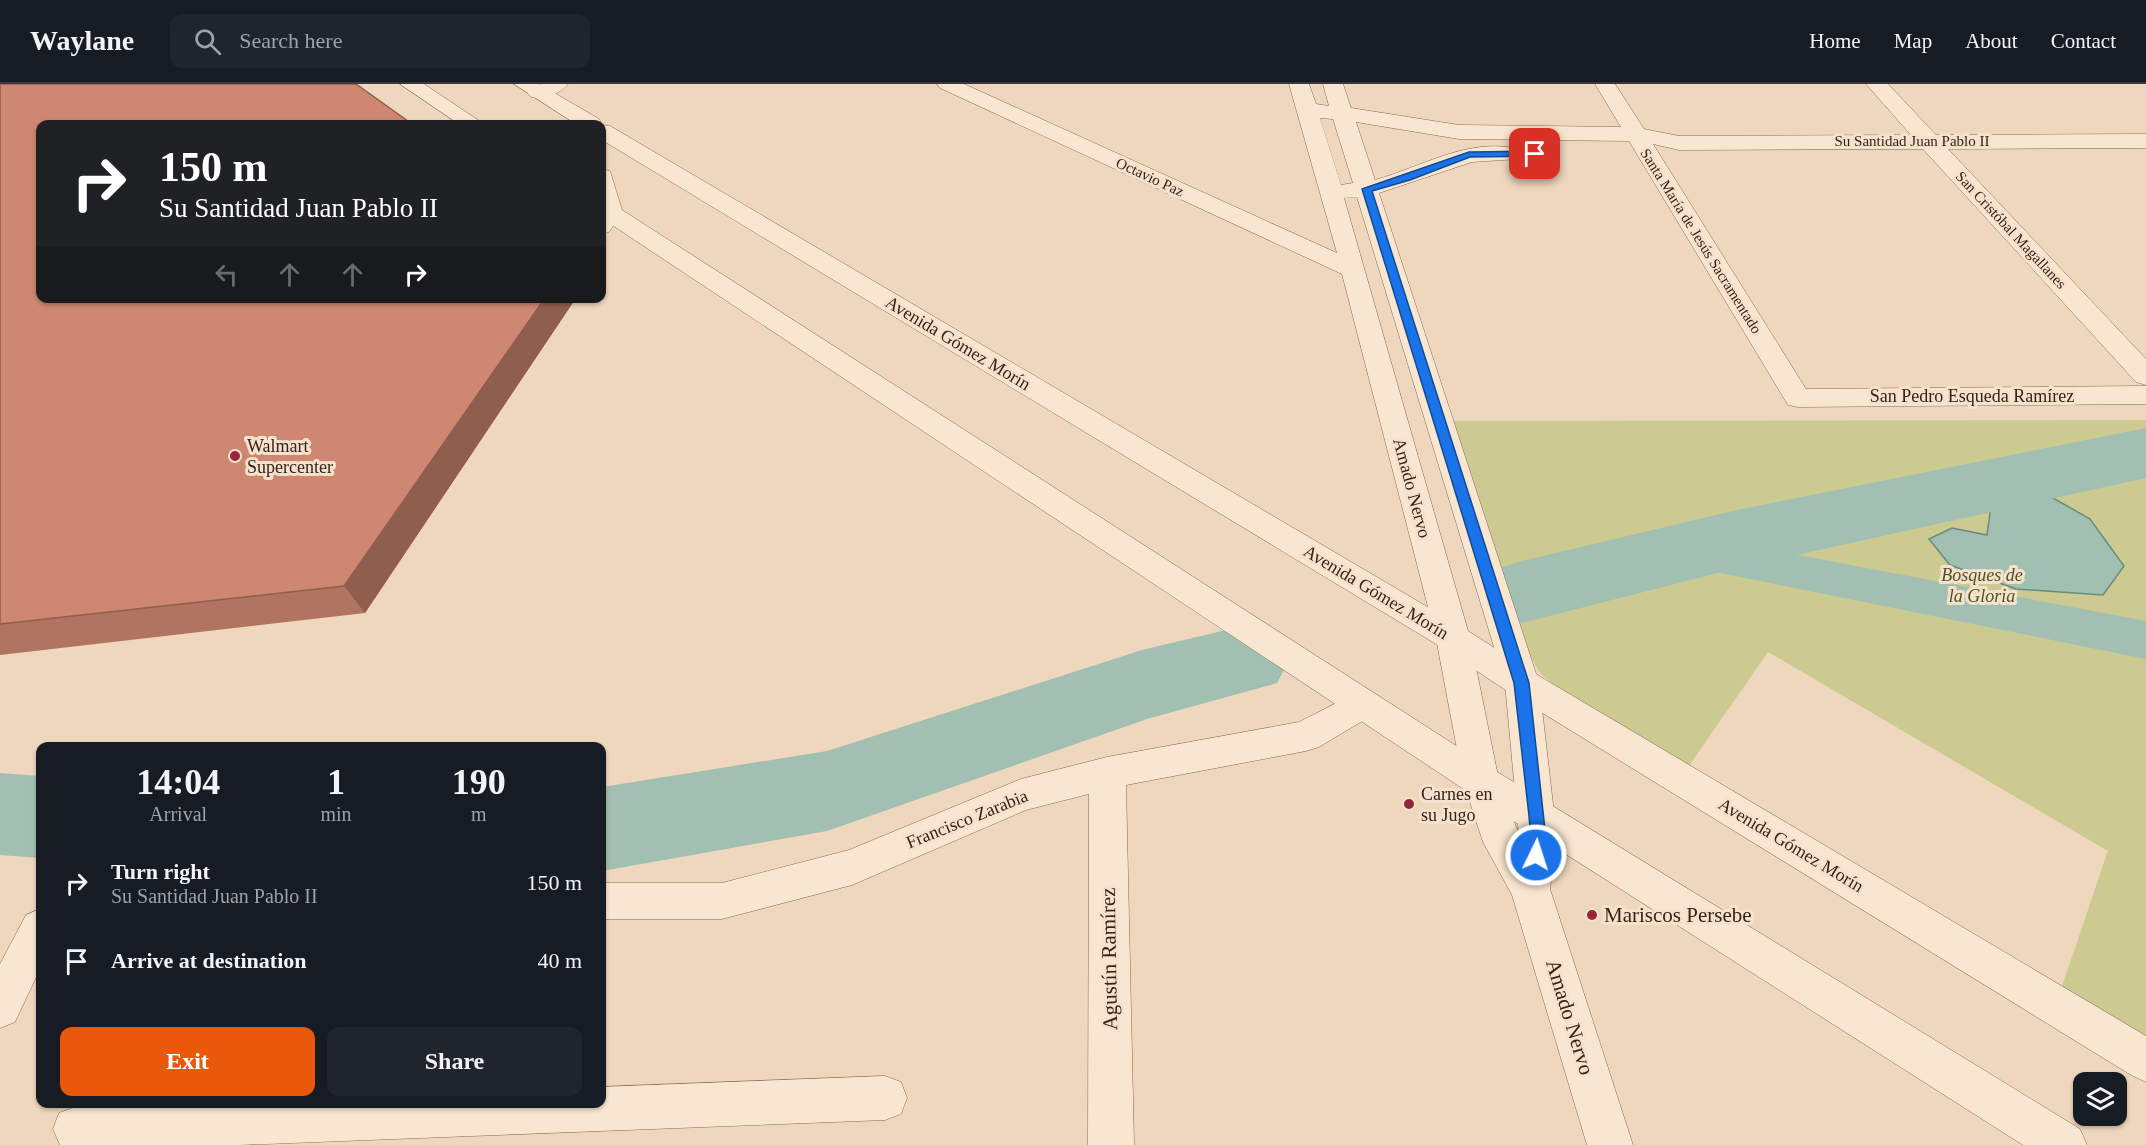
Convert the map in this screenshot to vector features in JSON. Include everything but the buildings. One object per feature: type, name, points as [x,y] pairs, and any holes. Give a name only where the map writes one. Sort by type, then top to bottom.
[{"type":"street","points":[[410,84],[467,120]]},
{"type":"street","points":[[531,88],[558,84]]},
{"type":"street","name":"Octavio Paz","points":[[947,84],[1354,270]]},
{"type":"street","name":"Santa María de Jesús Sacramentado","points":[[1605,84],[1798,398]]},
{"type":"street","name":"San Cristóbal Magallanes","points":[[1876,84],[2146,376]]},
{"type":"street","name":"Avenida Gómez Morín","points":[[531,88],[582,120]]},
{"type":"street","name":"Amado Nervo","points":[[1303,97],[1354,270],[1453,638],[1481,781],[1502,842],[1530,889],[1610,1145]]},
{"type":"street","name":"Su Santidad Juan Pablo II","points":[[1303,97],[1337,98],[1459,132],[1641,143],[2146,141]]},
{"type":"street","name":"Amado Nervo","points":[[1337,98],[1522,683],[1538,839],[1530,889]]},
{"type":"street","points":[[1459,132],[1469,154]]},
{"type":"street","name":"Avenida Gómez Morín","points":[[606,134],[1453,638],[1522,683],[2146,1060]]},
{"type":"street","name":"Su Santidad Juan Pablo II","points":[[1331,192],[1367,189],[1407,178],[1469,154],[1641,143]]},
{"type":"street","points":[[606,217],[1481,781],[2064,1145]]},
{"type":"street","name":"San Pedro Esqueda Ramírez","points":[[1798,398],[2146,395]]},
{"type":"street","name":"Francisco Zarabia","points":[[606,901],[722,901],[852,867],[1021,795],[1107,773],[1306,736],[1362,704]]},
{"type":"street","name":"Agustín Ramírez","points":[[1107,773],[1111,1145]]},
{"type":"street","points":[[0,1007],[36,936]]},
{"type":"street","points":[[75,1129],[438,1131],[885,1098]]},
{"type":"green space","name":"Bosques de la Gloria","points":[[2146,420],[2146,1042],[2060,992],[2108,851],[1768,652],[1684,773],[1573,702],[1540,673],[1522,642],[1453,421]]},
{"type":"shaded area","points":[[1992,498],[2053,498],[2090,519],[2124,566],[2103,595],[2016,589],[1950,565],[1929,539],[1952,528],[1987,535]]},
{"type":"waterway","points":[[1522,592],[1737,539],[2146,453]]},
{"type":"waterway","points":[[1687,551],[2146,640]]},
{"type":"waterway","points":[[606,828],[827,791],[1142,685],[1247,659]]},
{"type":"waterway","points":[[0,814],[36,817]]},
{"type":"place","name":"Walmart Supercenter","points":[[235,456]]},
{"type":"place","name":"Carnes en su Jugo","points":[[1409,804]]},
{"type":"place","name":"Mariscos Persebe","points":[[1592,915]]},
{"type":"route","points":[[1535,154],[1469,154],[1407,178],[1367,189],[1522,683],[1537,816],[1536,855]]}]
